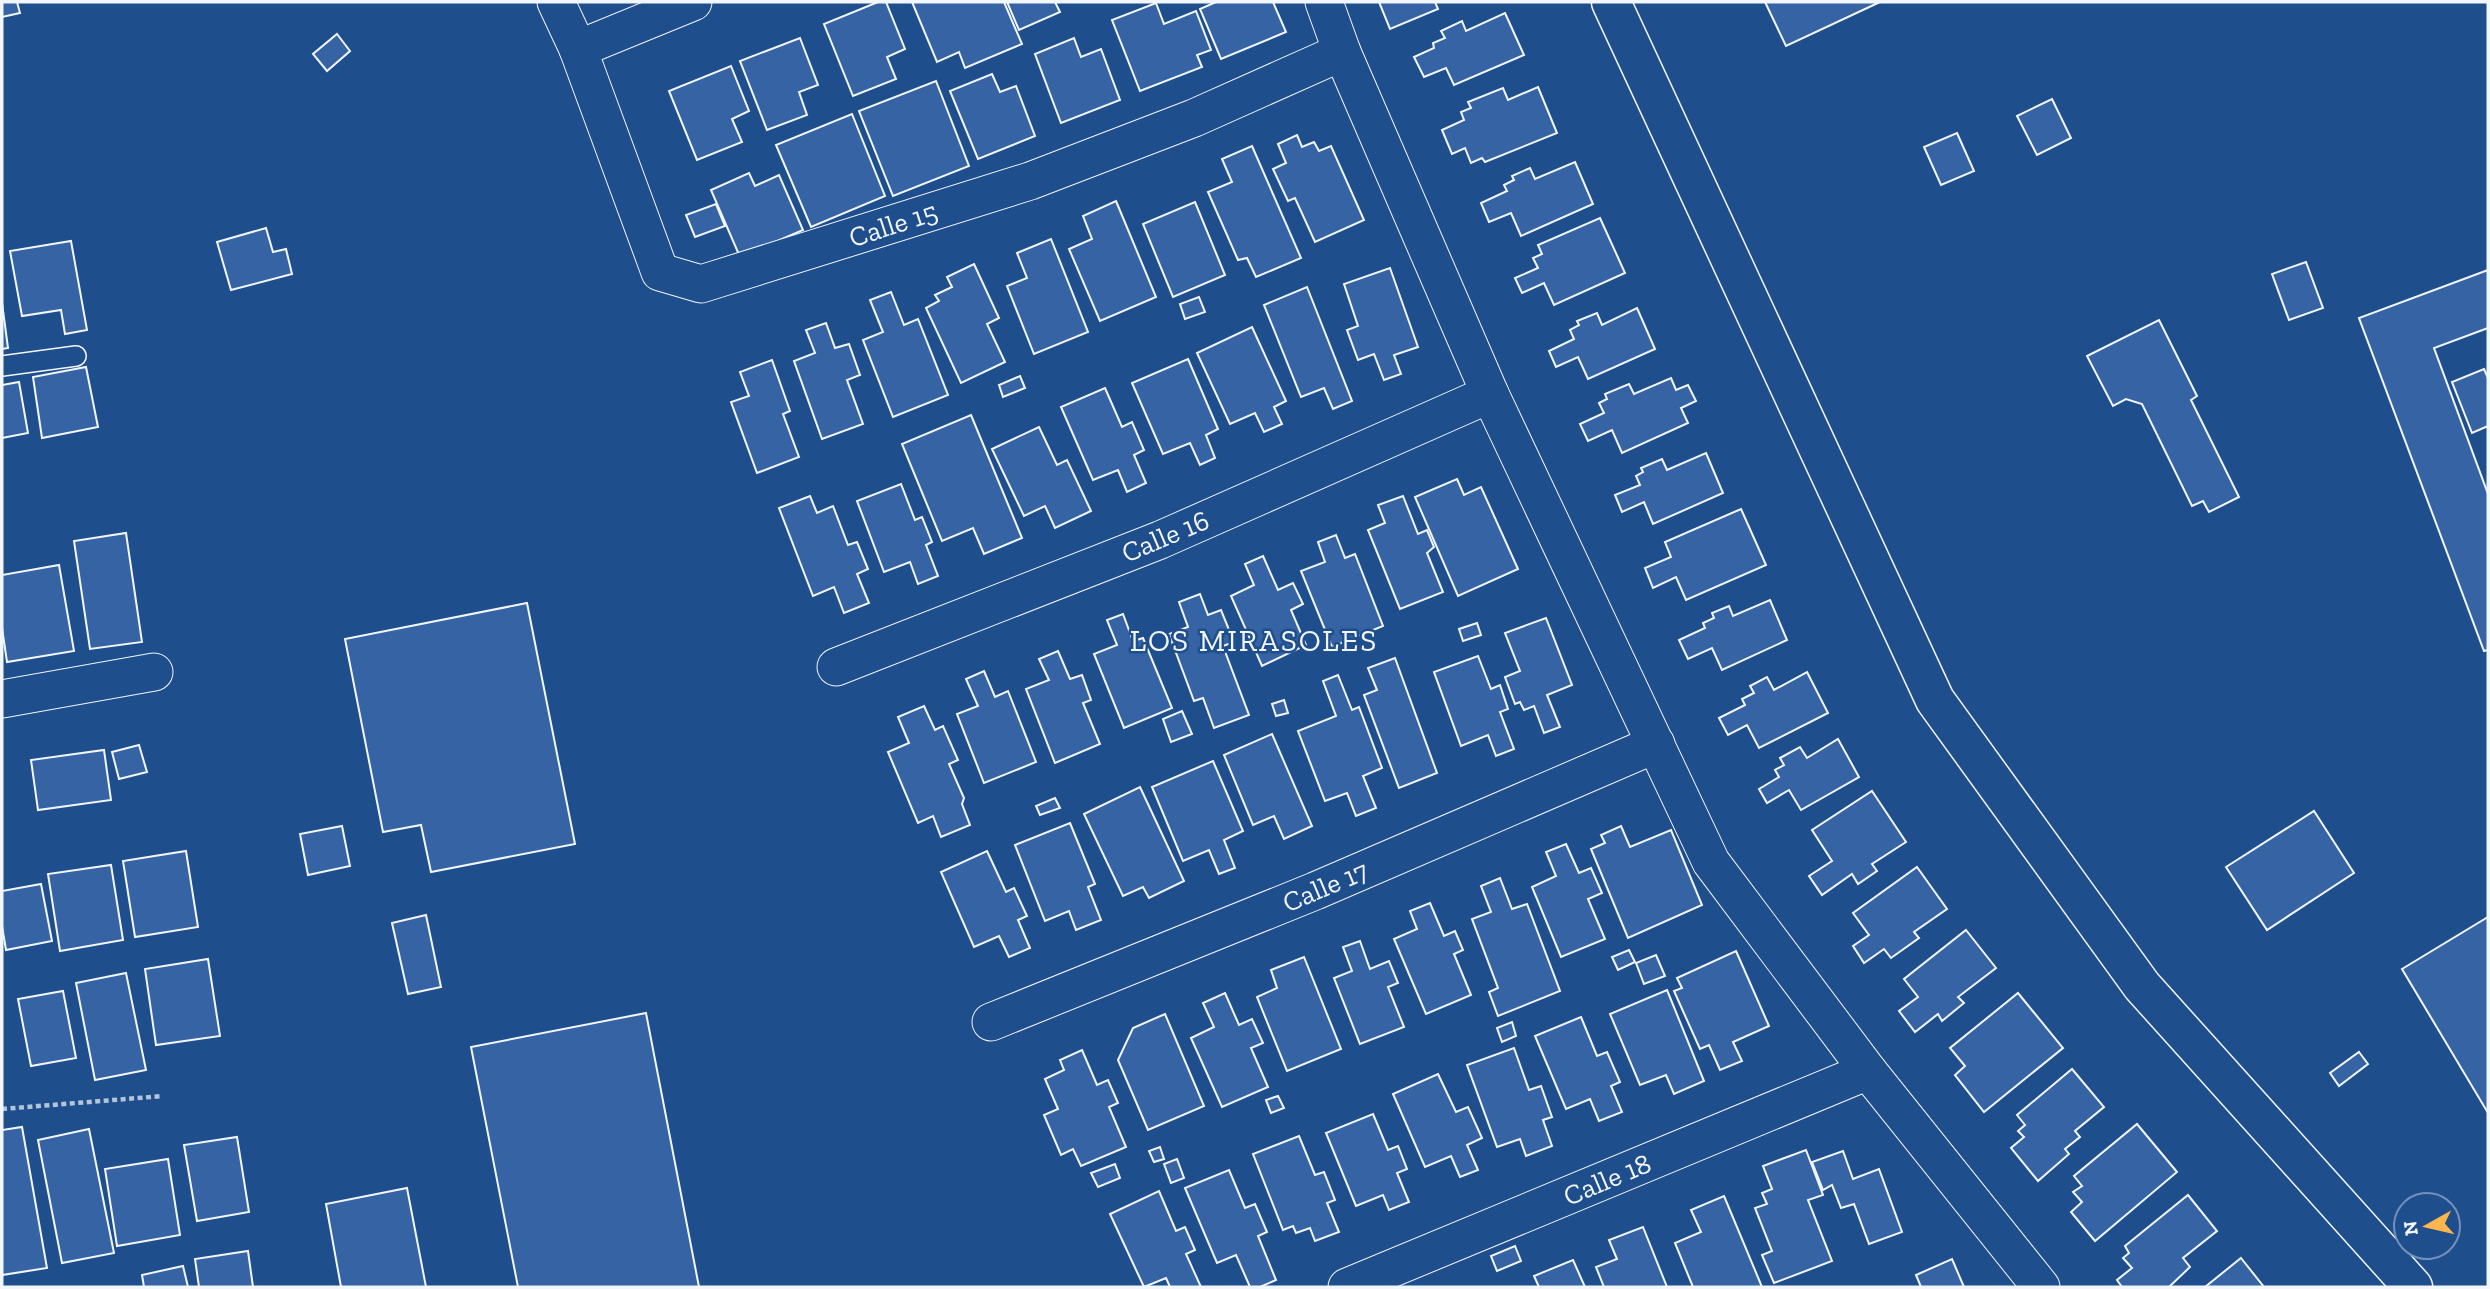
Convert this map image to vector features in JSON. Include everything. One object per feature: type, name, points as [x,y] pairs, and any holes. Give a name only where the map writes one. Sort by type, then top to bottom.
[{"type":"street","points":[[556,2],[578,49],[692,2]]},
{"type":"street","points":[[1324,2],[1342,52],[1490,394],[1712,862],[1868,1071],[2041,1287]]},
{"type":"street","points":[[1611,2],[1935,701],[2142,986],[2413,1287]]},
{"type":"street","name":"Calle 15","points":[[578,49],[660,272],[701,284],[1030,181],[1194,118],[1342,52]]},
{"type":"street","name":"Calle 16","points":[[836,667],[1160,540],[1490,394]]},
{"type":"street","points":[[2,699],[154,673]]},
{"type":"street","name":"Calle 17","points":[[991,1022],[1315,891],[1656,744]]},
{"type":"street","name":"Calle 18","points":[[1347,1287],[1868,1071]]},
{"type":"lane","points":[[2,366],[76,356]]},
{"type":"path","points":[[2,1109],[163,1096]]},
{"type":"building","points":[[2,2],[17,2],[20,13],[2,17]]},
{"type":"building","points":[[878,2],[886,2],[905,49],[887,57],[896,79],[853,96],[824,24]]},
{"type":"building","points":[[912,2],[1004,2],[1022,44],[965,68],[959,52],[937,62]]},
{"type":"building","points":[[1007,2],[1055,2],[1060,12],[1019,30]]},
{"type":"building","points":[[1216,2],[1273,2],[1286,32],[1221,59],[1200,9]]},
{"type":"building","points":[[1379,2],[1435,2],[1438,9],[1390,29]]},
{"type":"building","points":[[1765,2],[1880,2],[1786,46]]},
{"type":"building","points":[[1156,3],[1164,24],[1196,11],[1211,50],[1197,55],[1202,67],[1140,91],[1112,20]]},
{"type":"building","points":[[1505,13],[1524,55],[1454,85],[1446,68],[1424,77],[1414,57],[1434,48],[1433,43],[1445,38],[1441,31],[1462,21],[1466,31]]},
{"type":"building","points":[[337,34],[350,51],[327,71],[313,54]]},
{"type":"building","points":[[800,38],[818,85],[799,92],[807,115],[767,130],[740,61]]},
{"type":"building","points":[[1074,38],[1081,57],[1101,49],[1120,100],[1061,123],[1035,54]]},
{"type":"building","points":[[731,66],[749,111],[732,119],[742,142],[697,160],[669,91]]},
{"type":"building","points":[[992,74],[1000,92],[1016,86],[1035,136],[978,159],[950,91]]},
{"type":"building","points":[[936,81],[969,166],[893,196],[859,111]]},
{"type":"building","points":[[1538,87],[1557,133],[1485,162],[1482,158],[1471,163],[1465,148],[1452,154],[1442,130],[1464,120],[1461,112],[1471,108],[1468,102],[1503,88],[1508,100]]},
{"type":"building","points":[[2052,99],[2071,138],[2037,155],[2017,116]]},
{"type":"building","points":[[852,114],[885,196],[811,227],[776,145]]},
{"type":"building","points":[[1957,133],[1974,171],[1941,185],[1924,147]]},
{"type":"building","points":[[1297,135],[1302,147],[1314,142],[1319,151],[1331,146],[1364,220],[1315,242],[1295,198],[1288,201],[1273,169],[1286,163],[1278,144]]},
{"type":"building","points":[[1252,146],[1301,258],[1256,277],[1247,258],[1238,260],[1208,192],[1232,182],[1222,159]]},
{"type":"building","points":[[1575,162],[1593,204],[1521,236],[1511,213],[1489,222],[1481,203],[1507,191],[1504,185],[1514,180],[1512,176],[1530,168],[1535,179]]},
{"type":"building","points":[[749,173],[755,186],[779,175],[803,230],[740,257],[711,190]]},
{"type":"building","points":[[1116,201],[1156,297],[1100,321],[1069,249],[1092,239],[1083,216]]},
{"type":"building","points":[[1195,202],[1225,275],[1173,297],[1143,224]]},
{"type":"building","points":[[716,204],[725,226],[695,237],[686,215]]},
{"type":"building","points":[[1600,218],[1625,273],[1554,305],[1544,283],[1522,293],[1515,278],[1538,268],[1533,258],[1542,254],[1538,245]]},
{"type":"building","points":[[266,228],[273,252],[286,249],[292,274],[231,290],[217,242]]},
{"type":"building","points":[[1051,239],[1088,332],[1034,354],[1007,286],[1027,278],[1017,253]]},
{"type":"building","points":[[71,241],[87,330],[65,334],[61,310],[22,316],[10,251]]},
{"type":"building","points":[[2306,262],[2323,308],[2289,320],[2272,274]]},
{"type":"building","points":[[974,264],[999,318],[987,324],[1005,362],[961,383],[926,308],[939,301],[935,295],[952,287],[947,277]]},
{"type":"building","points":[[1390,268],[1418,347],[1394,355],[1401,374],[1384,380],[1374,354],[1358,360],[1347,330],[1358,326],[1344,284]]},
{"type":"building","points":[[2488,270],[2488,328],[2434,348],[2488,494],[2488,650],[2484,651],[2359,318]]},
{"type":"building","points":[[1307,287],[1352,401],[1333,409],[1324,388],[1301,397],[1264,305]]},
{"type":"building","points":[[891,292],[904,325],[918,319],[948,395],[893,417],[863,340],[883,332],[870,300]]},
{"type":"building","points":[[1199,297],[1205,312],[1185,319],[1180,304]]},
{"type":"building","points":[[2,303],[8,348],[2,349]]},
{"type":"building","points":[[1637,308],[1655,349],[1588,379],[1578,357],[1556,367],[1549,351],[1574,339],[1570,330],[1579,325],[1577,321],[1597,313],[1602,325]]},
{"type":"building","points":[[2159,320],[2197,396],[2191,400],[2239,497],[2209,512],[2203,501],[2192,506],[2142,404],[2126,399],[2113,406],[2087,356]]},
{"type":"building","points":[[826,323],[835,348],[849,344],[860,375],[847,380],[863,424],[822,439],[794,361],[815,353],[806,330]]},
{"type":"building","points":[[1252,327],[1286,401],[1274,407],[1282,424],[1264,432],[1255,413],[1230,424],[1197,353]]},
{"type":"building","points":[[1188,359],[1218,429],[1206,435],[1215,458],[1200,465],[1190,443],[1163,454],[1132,383]]},
{"type":"building","points":[[772,360],[790,411],[783,414],[799,457],[757,473],[731,402],[749,396],[740,372]]},
{"type":"building","points":[[86,367],[98,427],[42,438],[33,377]]},
{"type":"building","points":[[2484,369],[2488,378],[2488,426],[2472,433],[2452,382]]},
{"type":"building","points":[[1020,376],[1025,388],[1003,397],[999,385]]},
{"type":"building","points":[[1671,378],[1676,390],[1688,385],[1696,401],[1681,408],[1688,423],[1622,453],[1612,430],[1588,441],[1580,424],[1604,413],[1599,403],[1607,399],[1605,394],[1629,384],[1634,394]]},
{"type":"building","points":[[19,382],[28,433],[2,438],[2,385]]},
{"type":"building","points":[[1105,388],[1122,427],[1132,422],[1144,450],[1134,455],[1146,483],[1127,492],[1118,470],[1093,480],[1061,407]]},
{"type":"building","points":[[971,415],[1022,538],[984,554],[973,528],[942,541],[902,444]]},
{"type":"building","points":[[1039,427],[1057,465],[1067,460],[1091,511],[1055,528],[1045,506],[1024,516],[992,449]]},
{"type":"building","points":[[1706,453],[1723,493],[1653,524],[1644,502],[1622,512],[1615,495],[1640,485],[1636,476],[1643,472],[1641,468],[1662,459],[1667,470]]},
{"type":"building","points":[[1457,479],[1464,495],[1481,487],[1518,569],[1458,596],[1415,497]]},
{"type":"building","points":[[901,484],[915,520],[922,517],[932,542],[926,545],[938,576],[918,584],[910,562],[884,572],[857,501]]},
{"type":"building","points":[[810,496],[817,513],[833,506],[848,545],[857,542],[868,569],[857,574],[869,603],[844,613],[834,587],[813,596],[779,508]]},
{"type":"building","points":[[1403,496],[1418,534],[1427,530],[1434,547],[1427,553],[1443,592],[1400,609],[1368,530],[1385,523],[1378,505]]},
{"type":"building","points":[[1741,509],[1766,565],[1686,600],[1676,577],[1653,588],[1645,568],[1671,557],[1665,542]]},
{"type":"building","points":[[126,533],[142,642],[90,649],[74,541]]},
{"type":"building","points":[[1336,535],[1345,558],[1355,554],[1383,626],[1332,647],[1301,571],[1325,562],[1318,542]]},
{"type":"building","points":[[1263,556],[1278,590],[1293,583],[1303,604],[1291,610],[1306,645],[1262,666],[1231,596],[1254,585],[1245,564]]},
{"type":"building","points":[[59,565],[74,651],[7,662],[2,628],[2,575]]},
{"type":"building","points":[[1200,594],[1208,615],[1221,610],[1234,642],[1223,646],[1249,715],[1214,728],[1203,698],[1194,701],[1169,634],[1188,627],[1179,602]]},
{"type":"building","points":[[1770,600],[1787,640],[1722,670],[1712,648],[1688,659],[1679,640],[1705,628],[1703,623],[1714,618],[1712,613],[1729,606],[1733,616]]},
{"type":"building","points":[[527,603],[575,844],[431,872],[421,825],[383,832],[345,639]]},
{"type":"building","points":[[1123,614],[1133,641],[1143,638],[1172,708],[1124,728],[1094,654],[1117,645],[1107,620]]},
{"type":"building","points":[[1546,618],[1572,685],[1547,695],[1560,727],[1544,733],[1534,706],[1524,710],[1520,702],[1515,704],[1505,677],[1520,671],[1505,633]]},
{"type":"building","points":[[1477,623],[1481,635],[1463,641],[1459,629]]},
{"type":"building","points":[[1058,651],[1070,679],[1082,675],[1091,700],[1083,703],[1100,744],[1055,763],[1026,689],[1049,680],[1039,659]]},
{"type":"building","points":[[1478,656],[1491,689],[1500,685],[1508,709],[1500,712],[1514,749],[1496,756],[1488,735],[1461,746],[1434,672]]},
{"type":"building","points":[[1395,658],[1437,773],[1399,788],[1364,695],[1377,690],[1368,668]]},
{"type":"building","points":[[984,671],[995,697],[1008,691],[1036,762],[984,783],[957,714],[978,706],[966,679]]},
{"type":"building","points":[[1807,672],[1828,713],[1759,748],[1747,725],[1728,735],[1719,718],[1745,705],[1742,699],[1754,693],[1750,686],[1767,677],[1774,690]]},
{"type":"building","points":[[1338,675],[1352,710],[1359,707],[1382,768],[1363,776],[1376,808],[1356,816],[1347,793],[1325,801],[1298,731],[1336,716],[1323,681]]},
{"type":"building","points":[[1284,700],[1288,713],[1276,716],[1272,704]]},
{"type":"building","points":[[924,706],[935,730],[943,726],[958,760],[949,764],[964,798],[962,804],[970,825],[941,837],[933,816],[918,823],[888,752],[909,743],[898,717]]},
{"type":"building","points":[[1182,711],[1192,734],[1171,742],[1163,719]]},
{"type":"building","points":[[1272,734],[1312,826],[1284,839],[1274,816],[1253,825],[1224,755]]},
{"type":"building","points":[[1838,739],[1859,777],[1801,810],[1789,790],[1767,803],[1759,789],[1779,777],[1775,770],[1784,765],[1780,758],[1800,747],[1807,758]]},
{"type":"building","points":[[139,745],[147,772],[119,779],[112,752]]},
{"type":"building","points":[[104,750],[111,800],[38,810],[31,760]]},
{"type":"building","points":[[1213,761],[1243,831],[1224,840],[1235,868],[1219,874],[1209,850],[1183,861],[1152,787]]},
{"type":"building","points":[[1140,787],[1184,881],[1149,898],[1143,887],[1123,896],[1084,814]]},
{"type":"building","points":[[1872,791],[1906,842],[1872,864],[1877,871],[1858,884],[1852,874],[1822,895],[1809,876],[1832,861],[1812,830]]},
{"type":"building","points":[[1055,798],[1060,808],[1040,815],[1036,806]]},
{"type":"building","points":[[2314,811],[2354,873],[2267,930],[2226,867]]},
{"type":"building","points":[[1070,823],[1095,884],[1088,887],[1101,920],[1076,930],[1069,911],[1045,921],[1015,845]]},
{"type":"building","points":[[342,826],[350,866],[308,875],[300,834]]},
{"type":"building","points":[[1621,826],[1630,847],[1671,830],[1702,905],[1628,938],[1591,849],[1605,843],[1601,835]]},
{"type":"building","points":[[1566,844],[1579,873],[1591,868],[1602,893],[1588,899],[1605,939],[1561,957],[1532,887],[1556,876],[1546,852]]},
{"type":"building","points":[[186,851],[198,927],[135,937],[123,861]]},
{"type":"building","points":[[987,851],[1006,892],[1014,888],[1027,916],[1018,920],[1030,948],[1009,957],[999,936],[974,947],[941,872]]},
{"type":"building","points":[[111,865],[123,940],[60,951],[48,874]]},
{"type":"building","points":[[1917,867],[1947,909],[1914,932],[1919,938],[1891,958],[1884,949],[1864,963],[1853,946],[1869,935],[1853,913]]},
{"type":"building","points":[[1500,878],[1512,909],[1527,904],[1560,991],[1498,1016],[1489,992],[1498,988],[1472,919],[1491,912],[1481,886]]},
{"type":"building","points":[[41,884],[52,941],[6,950],[2,926],[2,891]]},
{"type":"building","points":[[1430,903],[1444,936],[1455,931],[1463,950],[1454,954],[1471,995],[1426,1014],[1394,939],[1417,929],[1410,911]]},
{"type":"building","points":[[426,915],[441,987],[408,994],[392,923]]},
{"type":"building","points":[[2488,917],[2488,1113],[2402,969]]},
{"type":"building","points":[[1966,930],[1996,968],[1958,997],[1964,1003],[1942,1021],[1938,1014],[1915,1032],[1899,1011],[1918,997],[1904,979]]},
{"type":"building","points":[[1360,941],[1370,969],[1389,961],[1398,983],[1388,987],[1404,1027],[1360,1044],[1334,978],[1352,971],[1343,947]]},
{"type":"building","points":[[1629,950],[1635,962],[1618,970],[1612,957]]},
{"type":"building","points":[[1736,951],[1769,1026],[1733,1042],[1742,1061],[1720,1070],[1709,1045],[1700,1049],[1674,991],[1682,988],[1677,978]]},
{"type":"building","points":[[1656,955],[1665,976],[1644,984],[1636,963]]},
{"type":"building","points":[[1304,957],[1341,1049],[1287,1071],[1257,997],[1277,988],[1271,970]]},
{"type":"building","points":[[208,959],[220,1036],[156,1045],[145,969]]},
{"type":"building","points":[[126,973],[146,1070],[95,1080],[76,983]]},
{"type":"building","points":[[1667,990],[1704,1081],[1674,1094],[1666,1075],[1640,1085],[1610,1014]]},
{"type":"building","points":[[63,991],[76,1058],[31,1066],[18,999]]},
{"type":"building","points":[[1225,993],[1239,1025],[1252,1019],[1263,1043],[1251,1048],[1268,1087],[1222,1107],[1191,1038],[1214,1027],[1203,1003]]},
{"type":"building","points":[[2018,993],[2063,1048],[1984,1112],[1955,1075],[1965,1066],[1950,1048]]},
{"type":"building","points":[[646,1013],[699,1287],[518,1287],[471,1047]]},
{"type":"building","points":[[1165,1014],[1204,1106],[1148,1130],[1118,1060],[1133,1028]]},
{"type":"building","points":[[1581,1017],[1597,1056],[1607,1052],[1620,1082],[1611,1086],[1622,1112],[1599,1121],[1590,1099],[1566,1109],[1535,1036]]},
{"type":"building","points":[[1512,1022],[1516,1036],[1502,1042],[1497,1028]]},
{"type":"building","points":[[1514,1048],[1529,1090],[1541,1086],[1552,1117],[1543,1120],[1552,1146],[1526,1156],[1520,1139],[1497,1147],[1467,1065]]},
{"type":"building","points":[[1082,1050],[1097,1085],[1108,1080],[1118,1103],[1109,1107],[1126,1147],[1081,1166],[1073,1149],[1061,1155],[1044,1115],[1058,1109],[1045,1079],[1064,1070],[1060,1060]]},
{"type":"building","points":[[2359,1052],[2368,1064],[2339,1086],[2330,1073]]},
{"type":"building","points":[[2072,1069],[2104,1107],[2075,1131],[2080,1137],[2065,1149],[2069,1154],[2038,1181],[2011,1148],[2024,1137],[2018,1131],[2025,1125],[2017,1115]]},
{"type":"building","points":[[1438,1074],[1456,1112],[1468,1107],[1482,1138],[1467,1145],[1478,1170],[1460,1177],[1451,1156],[1425,1167],[1393,1094]]},
{"type":"building","points":[[1278,1096],[1284,1108],[1271,1113],[1266,1100]]},
{"type":"building","points":[[1373,1114],[1388,1150],[1398,1146],[1407,1169],[1397,1173],[1409,1202],[1389,1210],[1383,1195],[1356,1206],[1326,1133]]},
{"type":"building","points":[[2137,1124],[2177,1172],[2095,1241],[2071,1212],[2082,1202],[2073,1192],[2082,1186],[2074,1176]]},
{"type":"building","points":[[22,1127],[47,1268],[2,1275],[2,1130]]},
{"type":"building","points":[[89,1129],[114,1253],[62,1263],[38,1140]]},
{"type":"building","points":[[1299,1136],[1315,1175],[1324,1172],[1335,1200],[1327,1203],[1339,1232],[1315,1241],[1310,1228],[1296,1233],[1293,1226],[1283,1230],[1253,1154]]},
{"type":"building","points":[[237,1137],[249,1212],[197,1221],[184,1145]]},
{"type":"building","points":[[1160,1147],[1164,1159],[1154,1162],[1149,1151]]},
{"type":"building","points":[[1806,1150],[1823,1195],[1808,1200],[1832,1261],[1774,1283],[1762,1255],[1772,1251],[1755,1208],[1767,1204],[1762,1193],[1772,1189],[1763,1166]]},
{"type":"building","points":[[1843,1151],[1853,1179],[1879,1169],[1902,1232],[1869,1244],[1854,1204],[1841,1208],[1832,1185],[1823,1190],[1812,1162]]},
{"type":"building","points":[[168,1159],[180,1235],[117,1246],[105,1169]]},
{"type":"building","points":[[1177,1159],[1184,1178],[1171,1183],[1164,1164]]},
{"type":"building","points":[[1115,1164],[1120,1178],[1098,1187],[1091,1173]]},
{"type":"building","points":[[1229,1170],[1245,1208],[1255,1204],[1267,1232],[1258,1236],[1276,1280],[1260,1287],[1250,1287],[1236,1255],[1217,1263],[1185,1188]]},
{"type":"building","points":[[407,1188],[426,1287],[341,1287],[326,1204]]},
{"type":"building","points":[[1159,1191],[1176,1231],[1185,1227],[1195,1250],[1186,1254],[1201,1287],[1170,1287],[1166,1278],[1144,1287],[1110,1214]]},
{"type":"building","points":[[2188,1195],[2217,1231],[2183,1258],[2190,1267],[2169,1287],[2122,1287],[2117,1280],[2132,1268],[2123,1258],[2129,1253],[2125,1246]]},
{"type":"building","points":[[1724,1196],[1762,1287],[1693,1287],[1675,1243],[1701,1232],[1691,1210]]},
{"type":"building","points":[[1643,1227],[1667,1287],[1604,1287],[1596,1267],[1617,1259],[1609,1240]]},
{"type":"building","points":[[1515,1246],[1521,1261],[1497,1271],[1491,1256]]},
{"type":"building","points":[[248,1251],[253,1287],[199,1287],[195,1259]]},
{"type":"building","points":[[2241,1258],[2264,1287],[2205,1287]]},
{"type":"building","points":[[1952,1259],[1964,1287],[1921,1287],[1916,1275]]},
{"type":"building","points":[[1573,1260],[1585,1287],[1539,1287],[1534,1276]]},
{"type":"building","points":[[183,1266],[188,1287],[144,1287],[142,1275]]},
{"type":"district","name":"LOS MIRASOLES","points":[[1254,641]]}]
